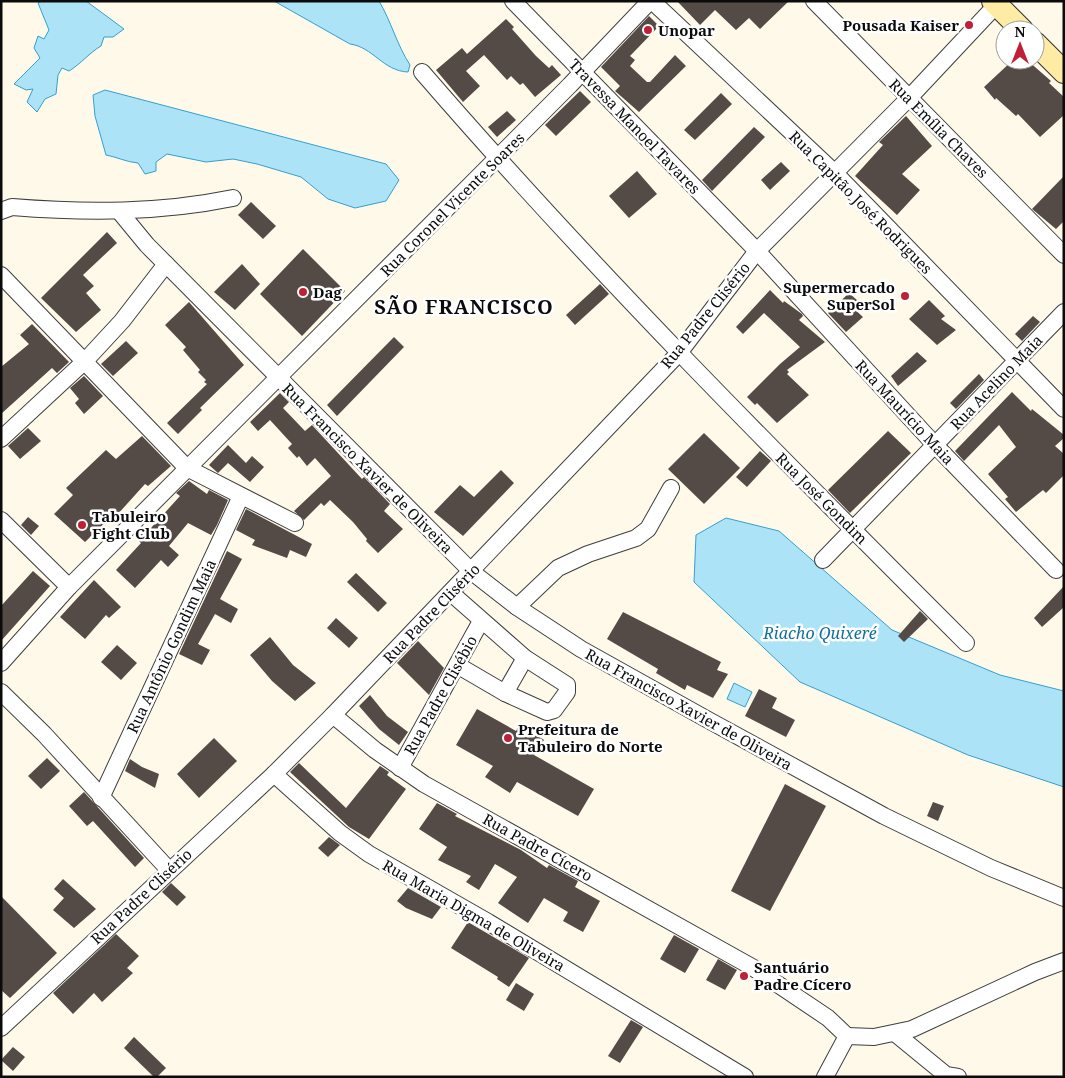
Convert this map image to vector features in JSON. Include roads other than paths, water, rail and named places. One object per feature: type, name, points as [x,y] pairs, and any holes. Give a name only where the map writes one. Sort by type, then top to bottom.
[{"type":"main road","points":[[997,2],[1013,20]]},
{"type":"main road","points":[[1045,53],[1064,72]]},
{"type":"street","name":"Travessa Manoel Tavares","points":[[513,1],[757,251]]},
{"type":"street","name":"Rua Coronel Vicente Soares","points":[[1,663],[69,587],[583,72],[651,1]]},
{"type":"street","name":"Rua Capitão José Rodrigues","points":[[651,1],[835,174],[1064,409]]},
{"type":"street","name":"Rua Emília Chaves","points":[[814,1],[1064,254]]},
{"type":"street","name":"Rua Padre Clisério","points":[[1,1028],[274,774],[472,572],[679,353],[757,251],[909,98],[997,2]]},
{"type":"street","name":"Rua José Gondim","points":[[422,72],[497,158],[679,353],[966,643]]},
{"type":"street","points":[[1,211],[12,207],[120,211],[195,206],[233,198]]},
{"type":"street","name":"Rua Francisco Xavier de Oliveira","points":[[120,211],[147,245],[472,572],[518,606],[590,654],[884,816],[992,868],[1064,898]]},
{"type":"street","name":"Rua Maurício Maia","points":[[757,251],[935,445],[1056,570]]},
{"type":"street","points":[[1,439],[84,361],[122,321],[166,264]]},
{"type":"street","points":[[1,275],[187,468],[295,523]]},
{"type":"street","name":"Rua Acelino Maia","points":[[823,560],[1064,312]]},
{"type":"street","points":[[518,606],[558,568],[588,554],[636,538],[648,529],[671,488]]},
{"type":"street","name":"Rua Antônio Gondim Maia","points":[[102,798],[241,496]]},
{"type":"street","points":[[1,520],[69,587]]},
{"type":"street","points":[[450,593],[525,658],[567,685],[567,692],[554,710],[547,712],[505,693],[457,665]]},
{"type":"street","name":"Rua Padre Clisébio","points":[[400,768],[481,621]]},
{"type":"street","points":[[505,693],[525,658]]},
{"type":"street","points":[[1,692],[44,734],[169,870]]},
{"type":"street","name":"Rua Padre Cícero","points":[[333,715],[400,768],[752,967],[828,1018],[847,1036]]},
{"type":"street","name":"Rua Maria Digma de Oliveira","points":[[274,774],[340,833],[369,854],[488,922],[745,1077]]},
{"type":"street","points":[[825,1077],[847,1036],[874,1037],[896,1034],[912,1029],[1035,972],[1064,961]]},
{"type":"street","points":[[896,1034],[946,1075],[958,1077]]},
{"type":"water","points":[[42,1],[86,1],[124,29],[113,37],[104,37],[101,46],[69,71],[62,68],[58,75],[56,94],[45,99],[37,112],[27,102],[33,89],[26,90],[14,84],[40,58],[34,48],[38,36],[44,39],[49,30],[38,3]]},
{"type":"water","points":[[274,1],[379,1],[410,65],[408,72],[392,68],[358,46],[350,44]]},
{"type":"water","points":[[105,90],[386,164],[399,180],[386,201],[355,208],[328,199],[301,177],[233,159],[206,162],[167,154],[156,162],[156,171],[145,174],[138,163],[106,155],[95,116],[93,95]]},
{"type":"water","name":"Riacho Quixeré","points":[[726,518],[779,531],[892,630],[1000,675],[1064,691],[1064,787],[968,755],[800,682],[694,582],[696,535]]},
{"type":"water","points":[[734,683],[752,692],[745,707],[727,699]]},
{"type":"place","name":"Pousada Kaiser","points":[[969,25]]},
{"type":"place","name":"Unopar","points":[[648,30]]},
{"type":"place","name":"Dag","points":[[303,292]]},
{"type":"place","name":"Supermercado SuperSol","points":[[905,296]]},
{"type":"place","name":"Tabuleiro Fight Club","points":[[82,525]]},
{"type":"place","name":"Prefeitura de Tabuleiro do Norte","points":[[508,738]]},
{"type":"place","name":"Santuário Padre Cícero","points":[[744,976]]},
{"type":"district","name":"SÃO FRANCISCO","points":[[464,306]]}]
